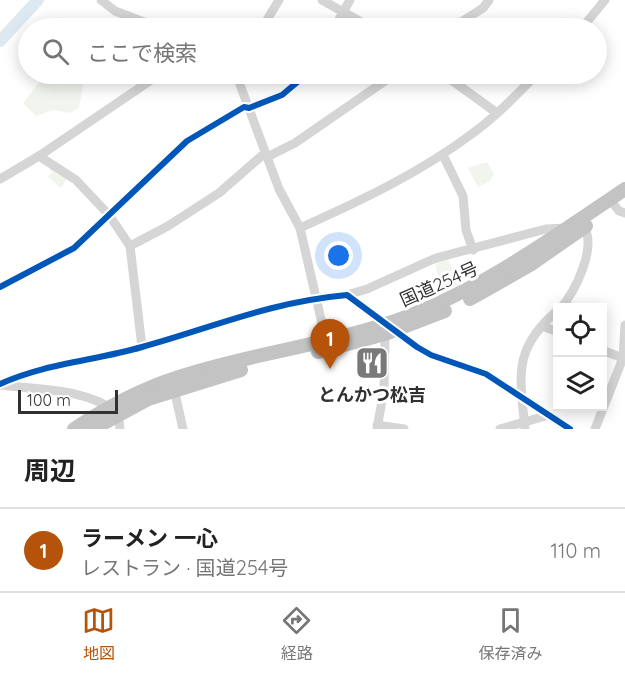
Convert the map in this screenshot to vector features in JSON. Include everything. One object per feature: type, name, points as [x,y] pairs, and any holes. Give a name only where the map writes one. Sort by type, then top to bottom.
[{"type":"highway","name":"国道254号","points":[[114,410],[143,391],[201,370],[326,341],[388,330],[475,286],[527,256],[625,189]]},
{"type":"highway","name":"国道254号","points":[[114,410],[174,389],[388,330],[453,307],[499,284],[584,227],[622,206]]},
{"type":"highway","points":[[74,429],[114,410]]},
{"type":"highway","points":[[93,429],[114,410]]},
{"type":"street","points":[[101,0],[115,11],[134,18]]},
{"type":"street","points":[[268,18],[279,0]]},
{"type":"street","points":[[322,0],[354,18]]},
{"type":"street","points":[[340,18],[350,0]]},
{"type":"street","points":[[468,18],[483,8],[489,0]]},
{"type":"street","points":[[590,18],[605,0]]},
{"type":"street","points":[[0,179],[39,156],[145,84]]},
{"type":"street","points":[[240,84],[288,208],[300,228],[318,297],[326,341]]},
{"type":"street","points":[[0,286],[74,248],[187,141],[219,120],[244,107],[249,108],[282,95],[295,84]]},
{"type":"street","points":[[130,246],[168,226],[219,193],[266,155],[295,143],[381,84]]},
{"type":"street","points":[[457,84],[497,113]]},
{"type":"street","points":[[300,228],[395,182],[443,155],[497,113],[527,84]]},
{"type":"street","points":[[443,155],[463,196],[466,230],[473,250]]},
{"type":"street","points":[[39,156],[70,175],[109,215],[130,246],[142,347]]},
{"type":"street","points":[[564,303],[570,297],[583,269],[588,236],[584,227]]},
{"type":"street","points":[[0,385],[55,364],[142,347],[248,312],[318,297],[347,295],[367,289],[426,261],[546,229],[566,228]]},
{"type":"street","points":[[347,295],[388,330],[431,355],[477,370],[570,429]]},
{"type":"street","points":[[525,426],[520,396],[522,359],[542,326],[553,315]]},
{"type":"street","points":[[595,429],[624,358],[625,325]]},
{"type":"street","points":[[542,326],[553,330]]},
{"type":"street","points":[[388,330],[384,389],[377,427],[404,429]]},
{"type":"street","points":[[607,352],[624,358]]},
{"type":"street","points":[[0,385],[80,395],[114,410],[120,429]]},
{"type":"street","points":[[174,389],[183,429]]},
{"type":"street","points":[[500,429],[525,426],[549,415]]},
{"type":"shaded area","points":[[38,84],[83,84],[79,107],[70,113],[54,110],[36,116],[23,103]]},
{"type":"shaded area","points":[[487,162],[494,174],[489,182],[478,187],[468,168]]},
{"type":"shaded area","points":[[48,167],[68,177],[61,188],[48,177],[52,172]]},
{"type":"shaded area","points":[[448,259],[459,284],[441,293],[435,262]]},
{"type":"waterway","points":[[21,18],[38,0]]},
{"type":"waterway","points":[[0,41],[18,22]]},
{"type":"cycle path","points":[[0,287],[74,248],[187,141],[244,107],[249,108],[282,95],[295,84]]},
{"type":"cycle path","points":[[0,384],[35,371],[124,352],[267,309],[319,298],[347,295],[417,347],[431,355],[486,374],[570,429]]},
{"type":"place","name":"とんかつ松吉","points":[[372,363]]},
{"type":"place","name":"ラーメン 一心","points":[[330,369]]}]
